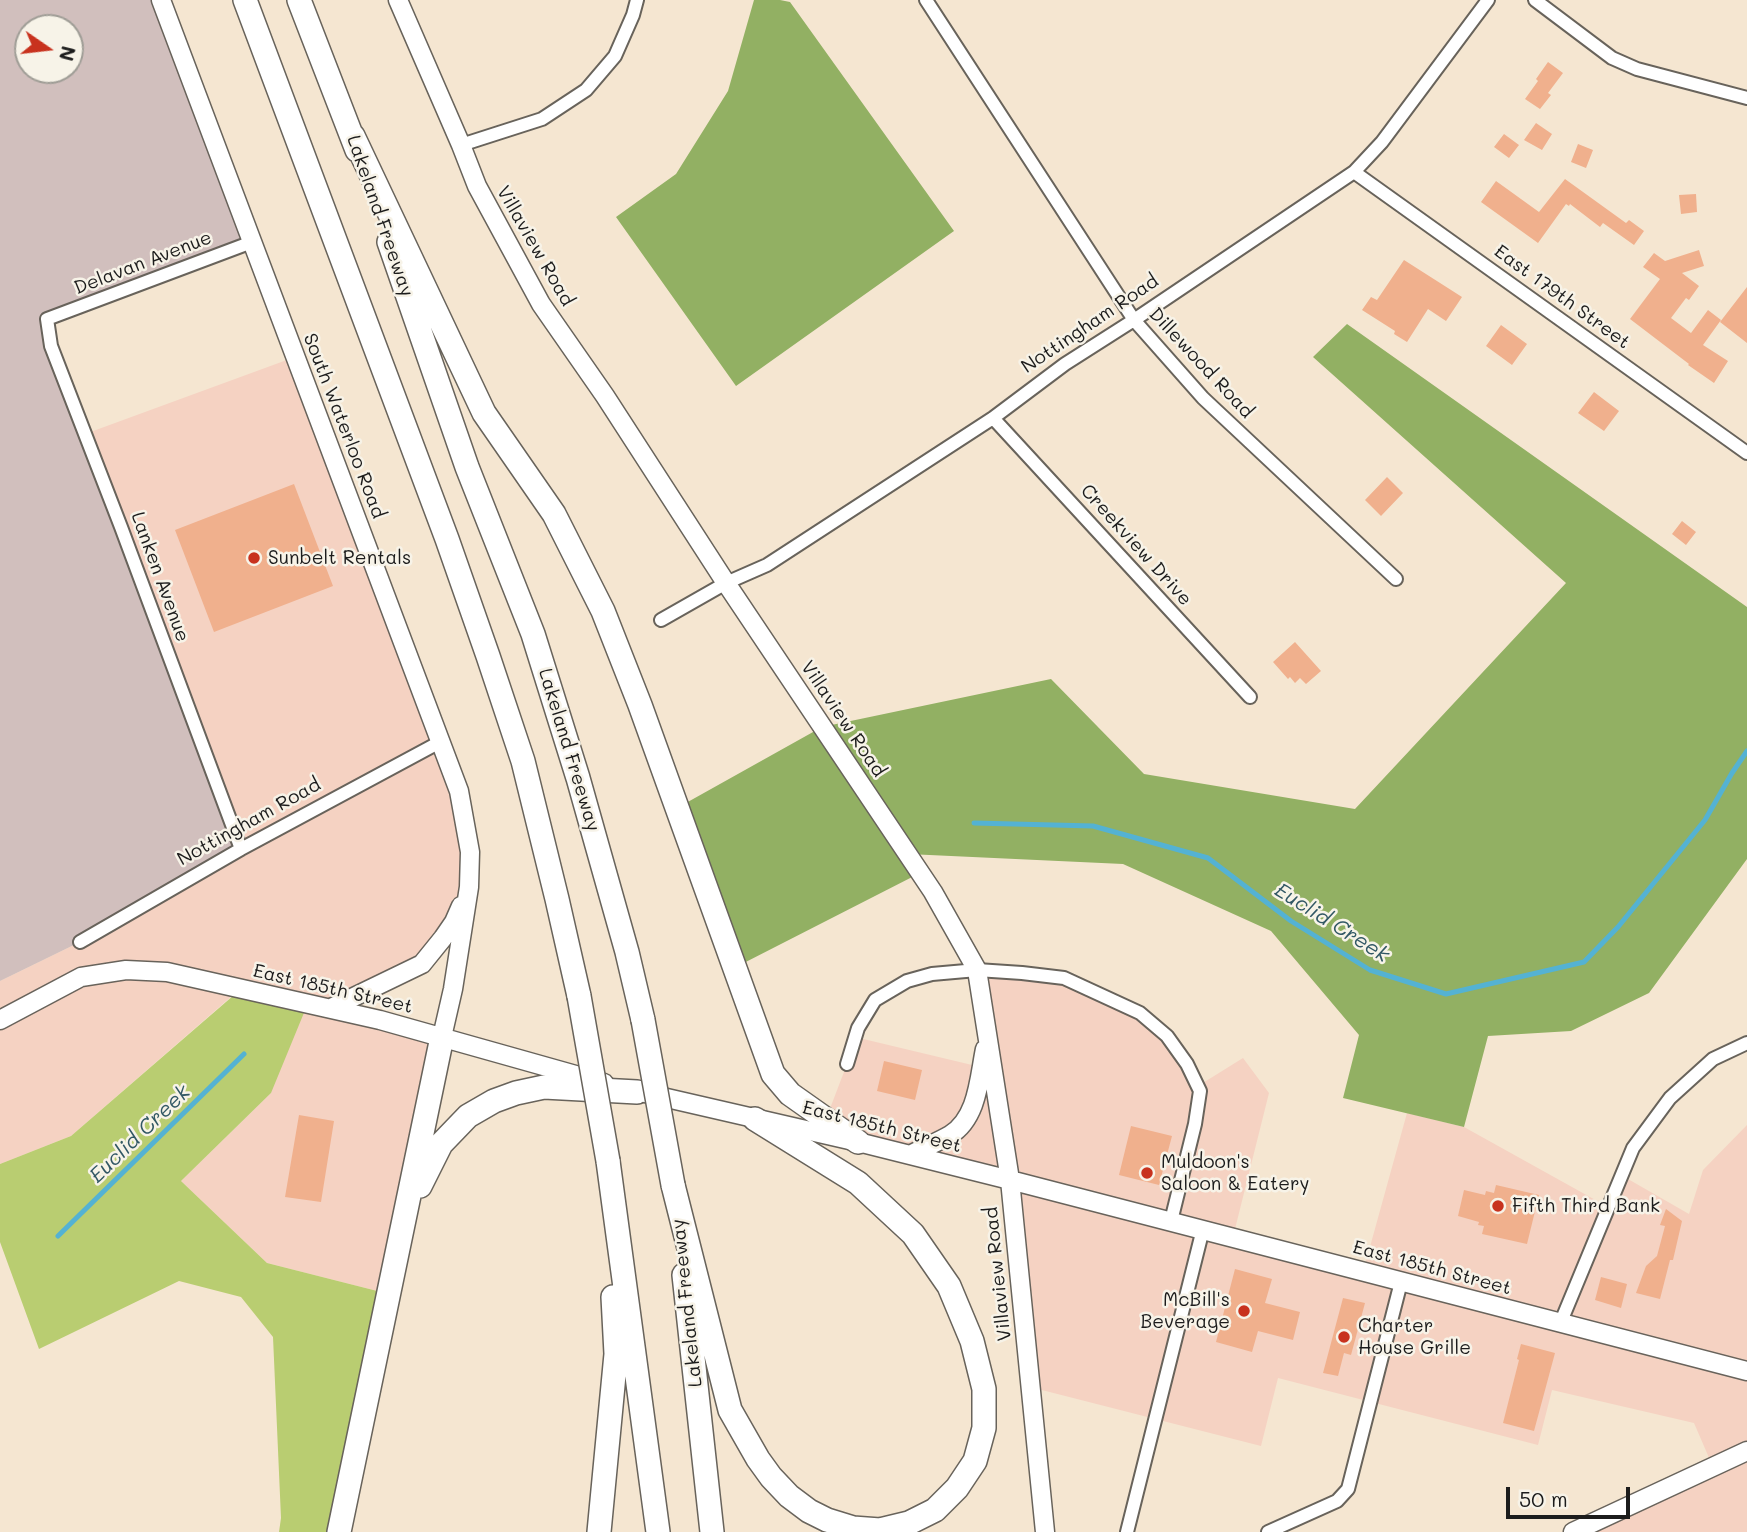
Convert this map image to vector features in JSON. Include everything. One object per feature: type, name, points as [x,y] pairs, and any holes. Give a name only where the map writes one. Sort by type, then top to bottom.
[{"type":"highway","points":[[246,0],[447,538],[523,761],[579,996],[608,1161],[658,1532]]},
{"type":"highway","name":"Lakeland Freeway","points":[[299,0],[353,136],[467,467],[533,634],[578,778],[627,952],[643,1020],[673,1185],[712,1532]]},
{"type":"highway","points":[[353,136],[484,412],[554,514],[603,611],[640,705],[773,1074],[790,1094],[858,1142]]},
{"type":"highway","points":[[339,1532],[442,1037]]},
{"type":"highway","points":[[406,1214],[441,1144],[468,1116],[494,1101],[544,1087],[637,1091]]},
{"type":"highway","points":[[673,1185],[730,1410],[771,1477],[789,1496],[809,1511],[853,1528],[880,1530],[909,1523],[935,1510],[957,1488],[975,1461],[984,1429],[984,1389],[972,1341],[949,1286],[913,1234],[858,1183],[755,1119]]},
{"type":"highway","points":[[599,1532],[616,1354],[608,1161]]},
{"type":"street","name":"South Waterloo Road","points":[[160,0],[459,791],[470,852],[469,887],[453,989],[442,1037]]},
{"type":"street","name":"Villaview Road","points":[[398,0],[477,186],[541,304],[605,396],[726,583],[933,892],[977,970],[1010,1180],[1045,1532]]},
{"type":"street","points":[[461,145],[542,120],[586,90],[615,55],[634,15],[637,0]]},
{"type":"street","name":"Dillewood Road","points":[[926,0],[1133,320],[1203,398],[1396,579]]},
{"type":"street","name":"Nottingham Road","points":[[661,620],[726,583],[767,565],[993,418],[1065,364],[1354,172],[1382,142],[1488,0]]},
{"type":"street","points":[[1535,0],[1612,58],[1637,69],[1747,98]]},
{"type":"street","name":"East 179th Street","points":[[1354,172],[1747,453]]},
{"type":"street","name":"Delavan Avenue","points":[[47,319],[252,242]]},
{"type":"street","name":"Lanken Avenue","points":[[47,319],[51,346],[241,849]]},
{"type":"street","name":"Creekview Drive","points":[[993,418],[1250,697]]},
{"type":"street","name":"Nottingham Road","points":[[80,942],[241,849],[440,742]]},
{"type":"street","points":[[331,1008],[422,964],[454,922],[469,887]]},
{"type":"street","name":"East 185th Street","points":[[6,1018],[80,977],[126,970],[167,972],[331,1008],[637,1091],[1010,1180],[1747,1371]]},
{"type":"street","points":[[847,1064],[858,1028],[875,1000],[907,981],[932,974],[977,970],[1023,972],[1064,978],[1140,1013],[1167,1036],[1187,1064],[1200,1091],[1195,1124],[1171,1221]]},
{"type":"street","points":[[910,1155],[953,1133],[966,1120],[975,1100],[988,1035]]},
{"type":"street","points":[[1560,1324],[1633,1148],[1678,1090],[1713,1059],[1747,1043]]},
{"type":"street","points":[[1127,1532],[1203,1229]]},
{"type":"street","points":[[1268,1532],[1337,1501],[1348,1489],[1401,1282]]},
{"type":"street","points":[[1573,1532],[1747,1451]]},
{"type":"shaded area","points":[[0,0],[161,0],[252,242],[47,319],[241,849],[80,942],[0,981]]},
{"type":"shaded area","points":[[295,357],[459,791],[469,887],[422,964],[333,1008],[442,1037],[389,1294],[267,1263],[181,1181],[271,1093],[240,989],[71,1136],[0,1164],[0,981],[80,942],[85,434]]},
{"type":"shaded area","points":[[977,970],[1064,978],[1140,1013],[1167,1036],[1198,1086],[1243,1058],[1269,1093],[1233,1237],[1363,1272],[1407,1113],[1464,1127],[1608,1207],[1621,1175],[1689,1214],[1703,1170],[1747,1125],[1747,1532],[1573,1532],[1713,1467],[1694,1423],[1552,1390],[1538,1445],[1278,1378],[1261,1446],[1030,1387],[1010,1180],[858,1142],[826,1119],[855,1037],[993,1070]]},
{"type":"green space","points":[[754,0],[790,2],[954,231],[736,386],[616,217],[676,174],[728,91]]},
{"type":"green space","points":[[1347,324],[1747,607],[1747,859],[1649,993],[1571,1031],[1488,1036],[1464,1127],[1343,1098],[1359,1035],[1271,931],[1123,864],[908,854],[920,873],[734,968],[677,808],[822,727],[1051,679],[1144,774],[1355,809],[1566,583],[1313,357]]},
{"type":"green space","points":[[241,989],[308,1003],[271,1093],[181,1181],[267,1263],[389,1294],[339,1532],[279,1532],[281,1518],[273,1337],[241,1297],[179,1281],[39,1349],[0,1242],[0,1164],[71,1136]]},
{"type":"building","points":[[1548,62],[1563,73],[1540,109],[1525,99]]},
{"type":"building","points":[[1536,123],[1552,134],[1542,150],[1524,140]]},
{"type":"building","points":[[1504,134],[1519,145],[1509,158],[1494,147]]},
{"type":"building","points":[[1578,144],[1593,150],[1586,168],[1571,162]]},
{"type":"building","points":[[1565,179],[1626,223],[1629,220],[1644,231],[1634,245],[1603,223],[1600,227],[1570,204],[1566,204],[1538,243],[1481,202],[1496,181],[1539,212]]},
{"type":"building","points":[[1696,194],[1697,212],[1681,214],[1679,195]]},
{"type":"building","points":[[1699,250],[1704,266],[1682,273],[1699,286],[1671,318],[1691,333],[1708,310],[1721,320],[1703,345],[1728,361],[1714,383],[1630,319],[1660,279],[1643,267],[1654,253],[1665,261]]},
{"type":"building","points":[[1404,260],[1462,297],[1446,321],[1428,309],[1407,342],[1362,310],[1371,297],[1377,300]]},
{"type":"building","points":[[1747,287],[1747,343],[1720,322]]},
{"type":"building","points":[[1501,325],[1527,344],[1512,365],[1486,346]]},
{"type":"building","points":[[1594,392],[1619,411],[1604,431],[1578,413]]},
{"type":"building","points":[[1387,477],[1403,493],[1381,516],[1365,500]]},
{"type":"building","name":"Sunbelt Rentals","points":[[294,484],[333,586],[214,632],[175,530]]},
{"type":"building","points":[[1682,521],[1696,532],[1686,545],[1672,534]]},
{"type":"building","points":[[1295,642],[1321,671],[1306,684],[1300,678],[1295,683],[1290,677],[1288,679],[1273,662]]},
{"type":"building","points":[[884,1061],[922,1070],[915,1100],[877,1091]]},
{"type":"building","points":[[299,1115],[334,1121],[321,1202],[285,1197]]},
{"type":"building","points":[[1131,1126],[1172,1136],[1159,1185],[1119,1175]]},
{"type":"building","name":"Fifth Third Bank","points":[[1496,1185],[1539,1195],[1527,1244],[1482,1234],[1484,1226],[1478,1225],[1479,1222],[1458,1216],[1464,1190],[1485,1195],[1486,1191],[1494,1193]]},
{"type":"building","points":[[1666,1209],[1682,1221],[1660,1299],[1636,1293],[1646,1266],[1657,1256],[1665,1226],[1660,1225]]},
{"type":"building","name":"McBill's Beverage","points":[[1235,1269],[1272,1279],[1265,1303],[1300,1312],[1293,1340],[1258,1331],[1252,1352],[1216,1342]]},
{"type":"building","points":[[1601,1277],[1627,1284],[1621,1308],[1595,1300]]},
{"type":"building","name":"Charter House Grille","points":[[1343,1298],[1365,1303],[1351,1355],[1344,1353],[1338,1376],[1323,1373]]},
{"type":"building","points":[[1521,1344],[1555,1353],[1534,1431],[1503,1423]]},
{"type":"waterway","name":"Euclid Creek","points":[[974,823],[1093,826],[1208,858],[1291,921],[1370,970],[1446,994],[1584,962],[1618,927],[1705,820],[1747,751]]},
{"type":"waterway","name":"Euclid Creek","points":[[58,1236],[244,1054]]},
{"type":"place","name":"Sunbelt Rentals","points":[[254,558]]},
{"type":"place","name":"Muldoon's Saloon & Eatery","points":[[1147,1173]]},
{"type":"place","name":"Fifth Third Bank","points":[[1498,1206]]},
{"type":"place","name":"McBill's Beverage","points":[[1244,1311]]},
{"type":"place","name":"Charter House Grille","points":[[1344,1337]]}]
